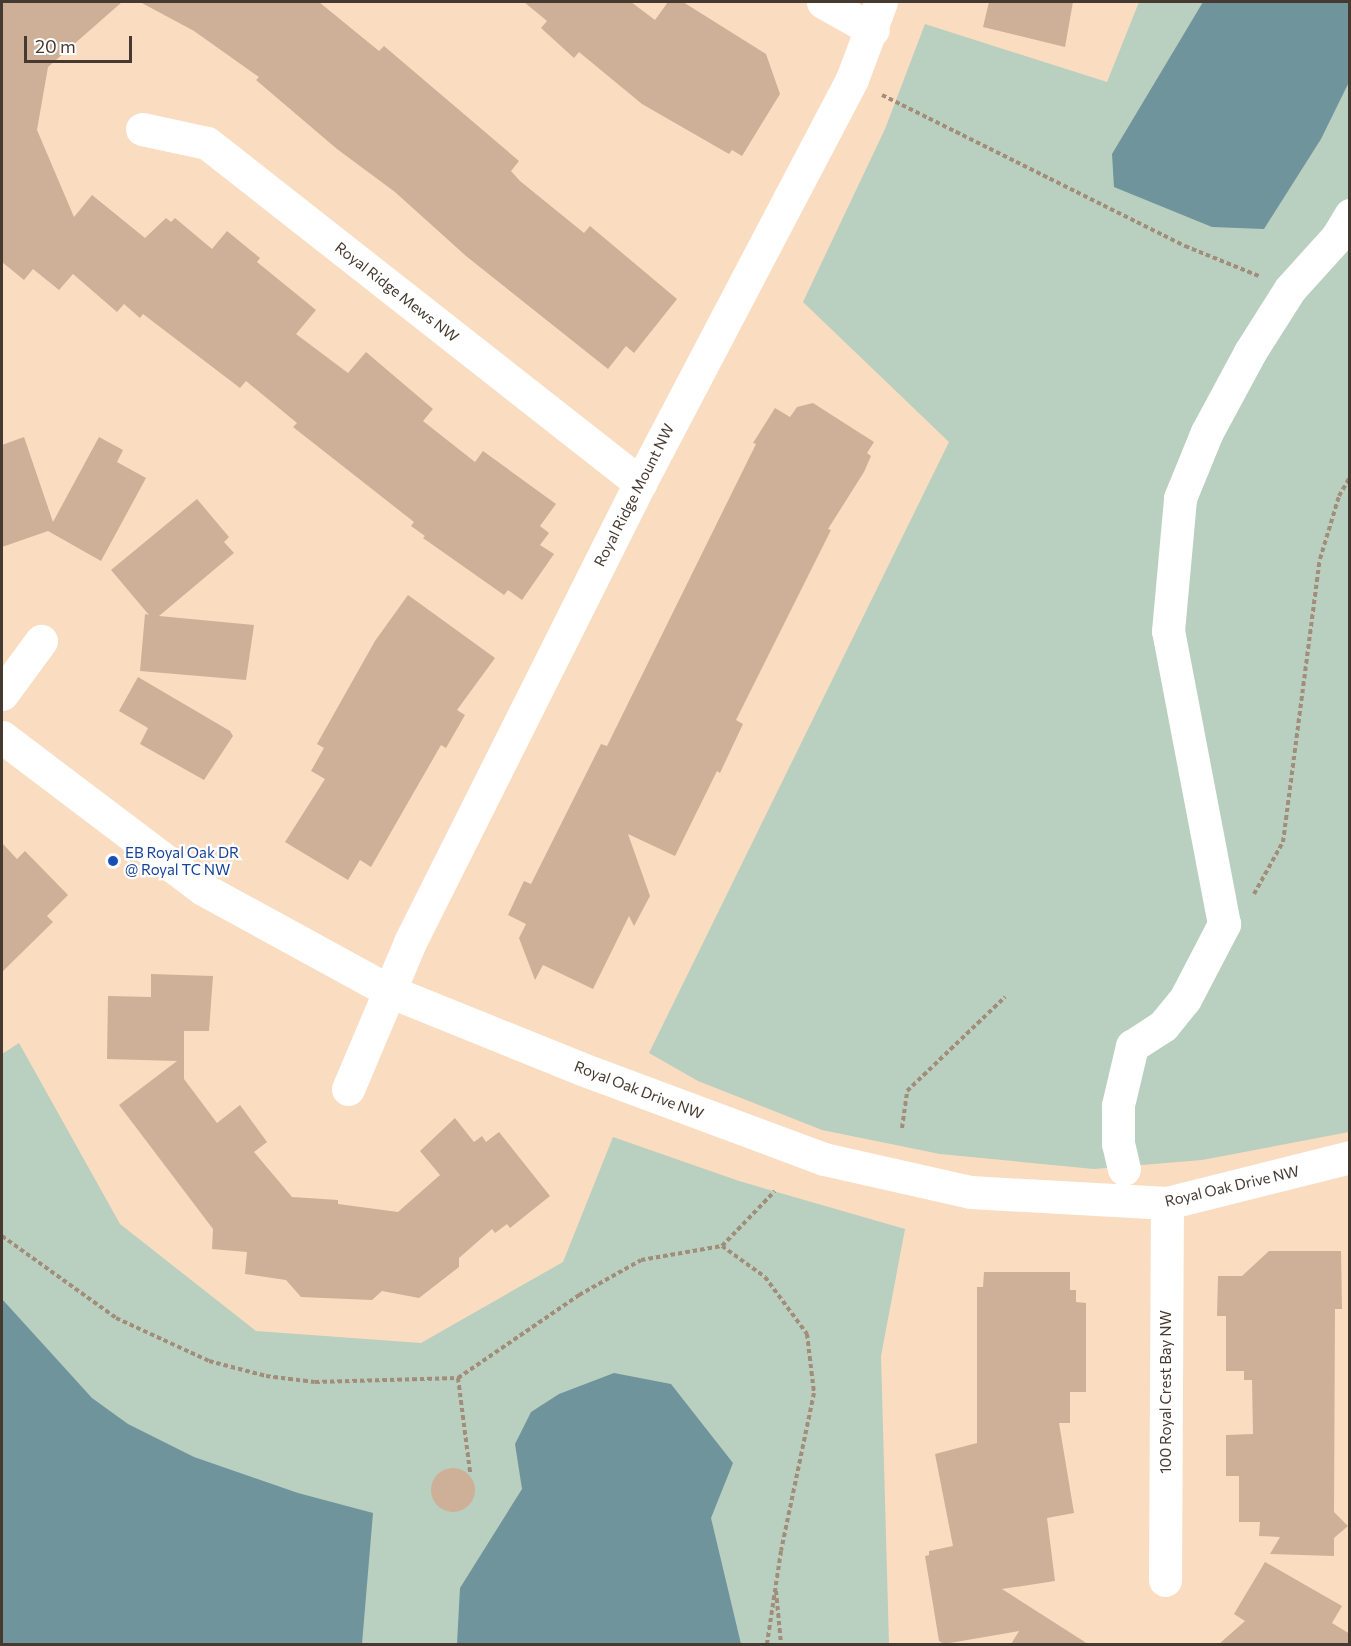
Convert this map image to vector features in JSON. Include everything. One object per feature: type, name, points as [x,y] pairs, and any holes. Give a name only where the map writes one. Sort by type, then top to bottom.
[{"type":"street","points":[[822,2],[877,16]]},
{"type":"street","name":"Royal Ridge Mount NW","points":[[348,1089],[389,990],[640,483],[852,79],[877,16]]},
{"type":"street","name":"Royal Ridge Mews NW","points":[[142,129],[207,143],[640,483]]},
{"type":"street","points":[[1124,1169],[1118,1144],[1118,1105],[1132,1046],[1163,1026],[1185,999],[1224,924],[1168,631],[1180,498],[1207,432],[1290,289],[1337,237],[1350,215]]},
{"type":"street","points":[[2,694],[41,641]]},
{"type":"street","name":"Royal Oak Drive NW","points":[[2,737],[203,889],[389,990],[582,1069],[824,1159],[970,1192],[1167,1203],[1350,1157]]},
{"type":"street","name":"100 Royal Crest Bay NW","points":[[1165,1580],[1167,1203]]},
{"type":"path","points":[[852,79],[1185,246],[1290,289]]},
{"type":"path","points":[[1224,924],[1250,899],[1283,842],[1320,559],[1339,496],[1350,477]]},
{"type":"path","points":[[902,1128],[907,1091],[1005,996]]},
{"type":"path","points":[[2,1236],[116,1318],[209,1360],[267,1376],[315,1382],[458,1378],[579,1295],[641,1260],[722,1246],[774,1191]]},
{"type":"path","points":[[722,1246],[765,1277],[807,1334],[814,1393],[766,1644]]},
{"type":"path","points":[[458,1378],[470,1472]]},
{"type":"path","points":[[776,1584],[781,1644]]},
{"type":"green space","points":[[1139,2],[1349,2],[1349,1132],[1202,1160],[1094,1169],[940,1154],[822,1130],[698,1081],[649,1053],[949,442],[803,302],[885,129],[925,24],[1107,82]]},
{"type":"green space","points":[[19,1043],[120,1224],[256,1331],[421,1343],[563,1262],[613,1137],[739,1181],[905,1229],[881,1356],[889,1644],[2,1644],[2,1054]]},
{"type":"water","points":[[1203,2],[1349,2],[1349,82],[1321,139],[1264,229],[1212,227],[1114,187],[1112,154]]},
{"type":"water","points":[[2,1299],[92,1398],[128,1424],[194,1457],[298,1493],[373,1513],[362,1644],[2,1644]]},
{"type":"water","points":[[614,1373],[671,1384],[733,1463],[711,1518],[741,1644],[457,1644],[460,1588],[522,1489],[515,1444],[531,1412],[559,1394]]},
{"type":"building","points":[[2,2],[122,2],[48,67],[37,130],[74,217],[92,195],[145,238],[166,218],[171,222],[175,218],[212,249],[227,231],[260,258],[257,262],[316,310],[296,334],[348,373],[366,352],[433,409],[423,421],[475,462],[483,451],[556,504],[540,526],[549,533],[540,545],[554,554],[522,600],[508,590],[504,595],[423,538],[425,536],[411,526],[414,522],[293,427],[297,423],[246,381],[240,388],[143,314],[140,318],[124,304],[117,312],[73,274],[59,290],[33,269],[24,280],[2,262]]},
{"type":"building","points":[[140,2],[319,2],[379,51],[384,46],[519,161],[511,171],[520,181],[584,233],[590,226],[677,299],[634,353],[626,346],[608,369],[466,256],[395,192],[337,149],[256,80],[259,77],[194,31]]},
{"type":"building","points":[[524,2],[631,2],[655,20],[668,2],[683,2],[766,54],[780,94],[742,156],[732,150],[729,154],[642,104],[579,52],[574,58],[541,28],[547,21]]},
{"type":"building","points":[[989,2],[1073,2],[1065,47],[983,27]]},
{"type":"building","points":[[813,403],[874,442],[867,453],[871,456],[864,472],[828,529],[831,530],[736,720],[743,724],[720,773],[717,771],[675,856],[628,834],[650,896],[634,926],[629,916],[593,989],[543,965],[535,980],[519,938],[526,924],[508,915],[524,881],[531,884],[601,744],[607,746],[756,444],[753,443],[775,408],[790,417],[797,407]]},
{"type":"building","points":[[24,437],[53,522],[99,437],[123,450],[117,462],[146,478],[101,561],[48,531],[2,547],[2,445]]},
{"type":"building","points":[[197,499],[229,537],[224,542],[234,553],[159,616],[254,625],[246,680],[140,671],[145,614],[149,615],[111,570]]},
{"type":"building","points":[[408,595],[495,658],[457,710],[465,715],[446,748],[441,745],[371,867],[360,860],[348,880],[285,842],[325,779],[311,771],[324,748],[317,744],[375,641]]},
{"type":"building","points":[[138,677],[230,731],[233,736],[204,780],[140,744],[148,728],[119,711]]},
{"type":"building","points":[[2,843],[17,859],[25,851],[68,895],[47,916],[53,922],[2,972]]},
{"type":"building","points":[[151,974],[213,976],[209,1031],[184,1031],[184,1079],[217,1123],[240,1105],[267,1142],[254,1152],[292,1197],[338,1200],[338,1204],[398,1212],[440,1175],[420,1151],[455,1118],[474,1142],[482,1136],[486,1142],[499,1132],[550,1196],[510,1228],[507,1224],[495,1233],[492,1229],[459,1258],[459,1267],[419,1298],[382,1291],[372,1300],[301,1297],[286,1280],[245,1274],[247,1252],[212,1249],[213,1229],[119,1105],[177,1061],[107,1059],[108,996],[151,997]]},
{"type":"building","points":[[1269,1251],[1341,1251],[1342,1309],[1335,1309],[1334,1512],[1348,1526],[1334,1538],[1334,1556],[1270,1554],[1280,1537],[1259,1536],[1260,1522],[1239,1522],[1239,1476],[1226,1476],[1226,1435],[1253,1434],[1252,1380],[1244,1380],[1244,1371],[1226,1371],[1226,1316],[1217,1316],[1218,1276],[1242,1276]]},
{"type":"building","points":[[984,1272],[1070,1272],[1070,1290],[1076,1290],[1076,1302],[1086,1303],[1086,1392],[1070,1392],[1070,1423],[1059,1423],[1074,1513],[1047,1518],[1055,1581],[1002,1589],[1088,1644],[1011,1644],[1019,1631],[944,1644],[939,1641],[925,1556],[929,1555],[929,1551],[953,1546],[935,1454],[977,1443],[977,1287],[983,1287]]},
{"type":"building","points":[[453,1468],[469,1474],[475,1490],[469,1506],[453,1512],[437,1506],[431,1490],[437,1474]]},
{"type":"building","points":[[1265,1562],[1342,1606],[1332,1623],[1350,1634],[1350,1644],[1219,1644],[1245,1621],[1234,1614]]},
{"type":"place","name":"EB Royal Oak DR @ Royal TC NW","points":[[113,861]]}]
